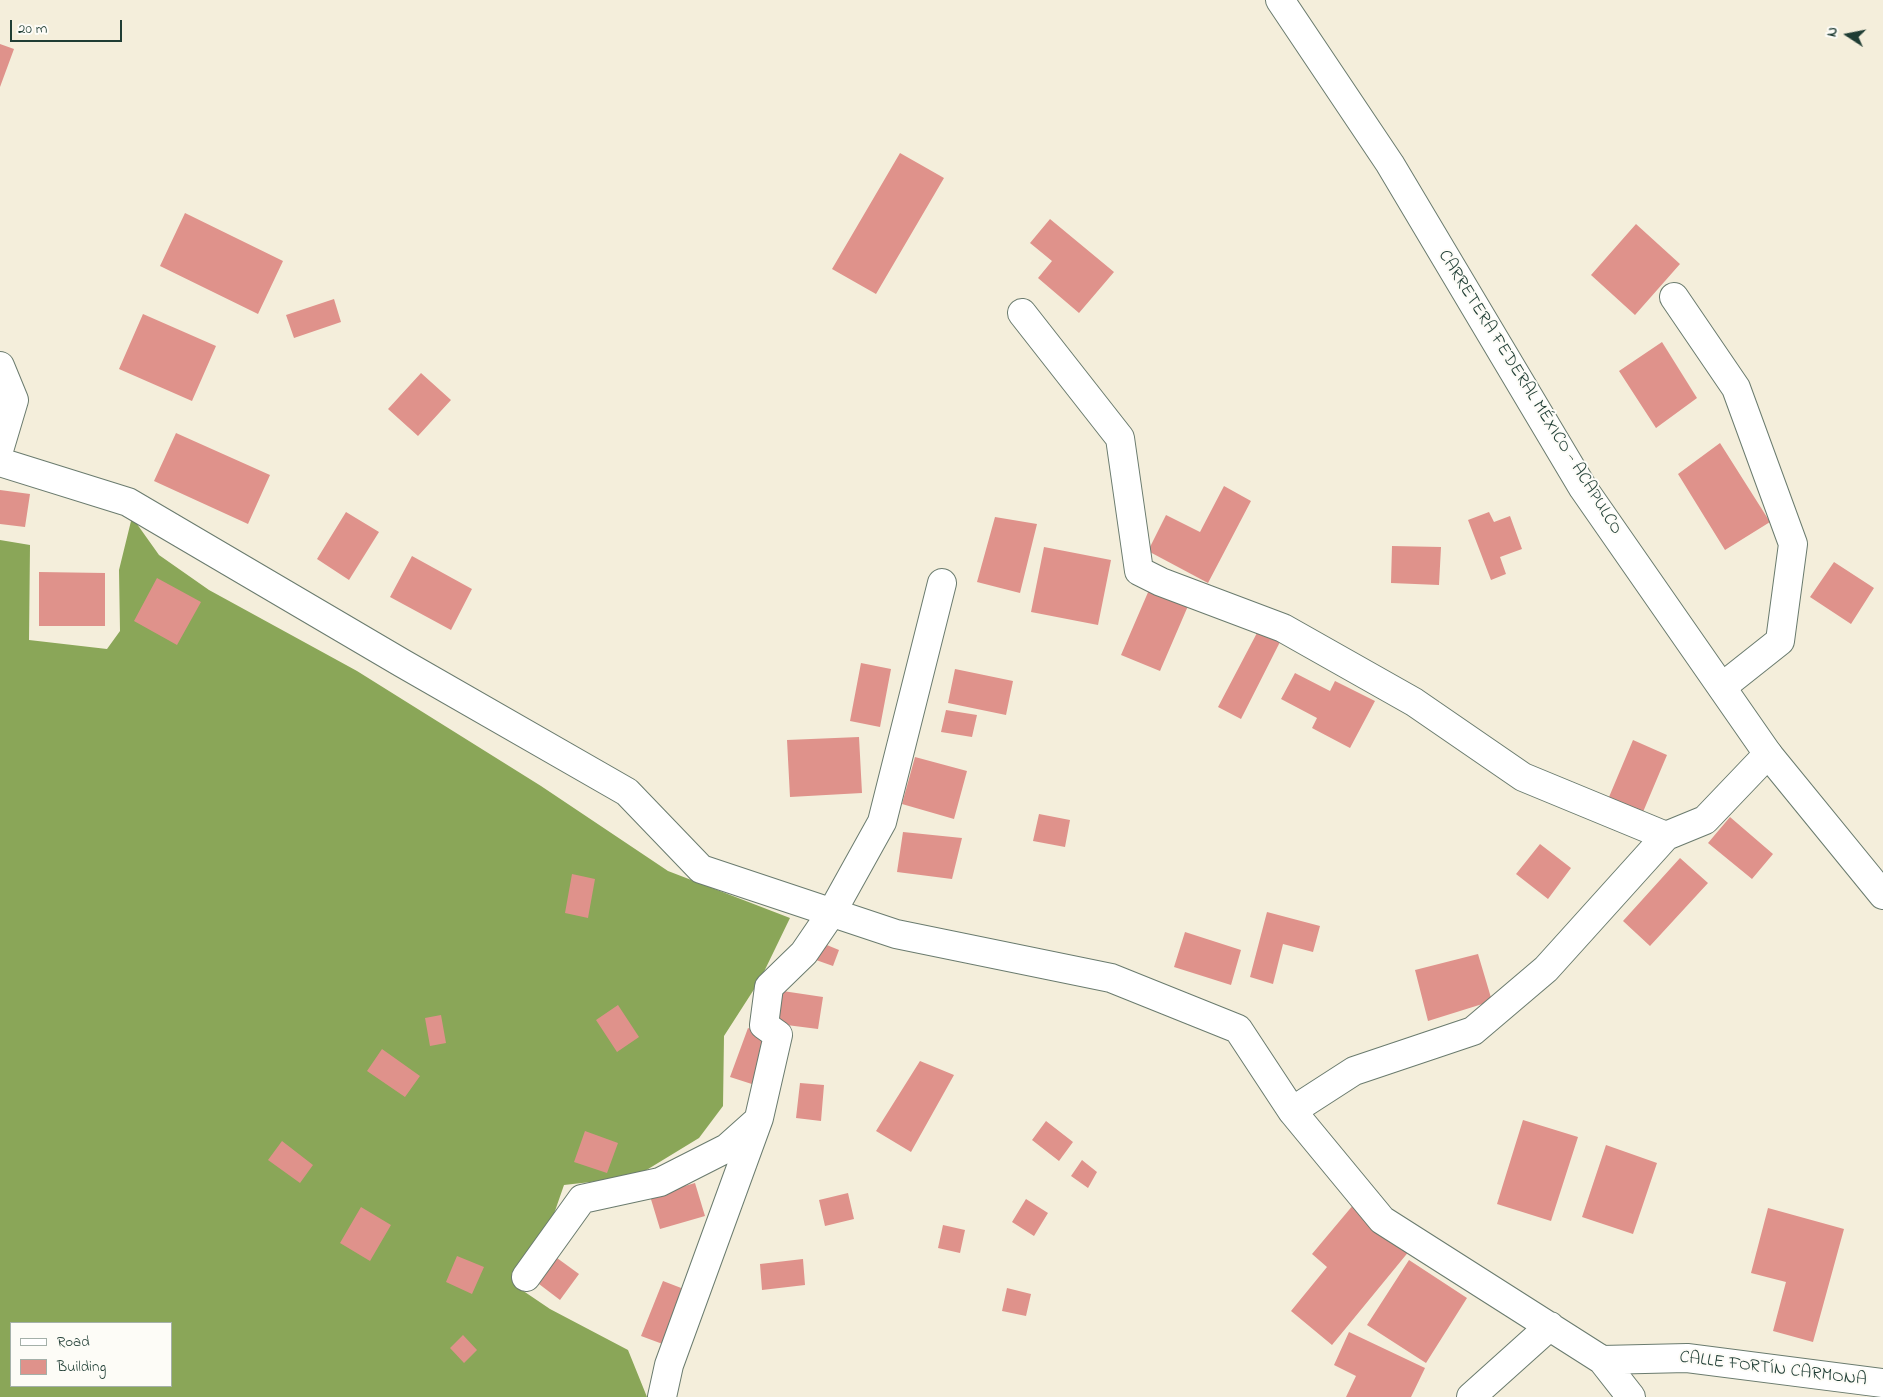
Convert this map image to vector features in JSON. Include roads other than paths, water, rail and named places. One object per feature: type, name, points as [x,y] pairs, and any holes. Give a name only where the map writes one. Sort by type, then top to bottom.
[{"type":"street","name":"CARRETERA FEDERAL MÉXICO - ACAPULCO","points":[[1280,0],[1390,164],[1583,488],[1768,754],[1883,895]]},
{"type":"street","points":[[1674,297],[1736,388],[1793,544],[1780,641],[1722,687]]},
{"type":"street","points":[[1022,313],[1120,438],[1139,571],[1161,582],[1282,628],[1414,702],[1523,778],[1666,836]]},
{"type":"street","points":[[0,366],[14,400],[0,447]]},
{"type":"street","points":[[0,462],[128,502],[393,658],[627,792],[701,869],[896,934],[1111,978],[1238,1028],[1292,1111],[1382,1220],[1602,1360],[1632,1397]]},
{"type":"street","points":[[662,1397],[669,1365],[759,1118],[778,1035],[764,1025],[769,987],[804,954],[832,912],[882,822],[942,583]]},
{"type":"street","points":[[1292,1111],[1354,1071],[1473,1031],[1546,969],[1666,836],[1705,820],[1768,754]]},
{"type":"street","points":[[526,1277],[582,1198],[660,1182],[727,1148],[759,1118]]},
{"type":"street","points":[[1471,1397],[1550,1326]]},
{"type":"street","name":"CALLE FORTÍN CARMONA","points":[[1602,1360],[1686,1358],[1883,1383]]}]
